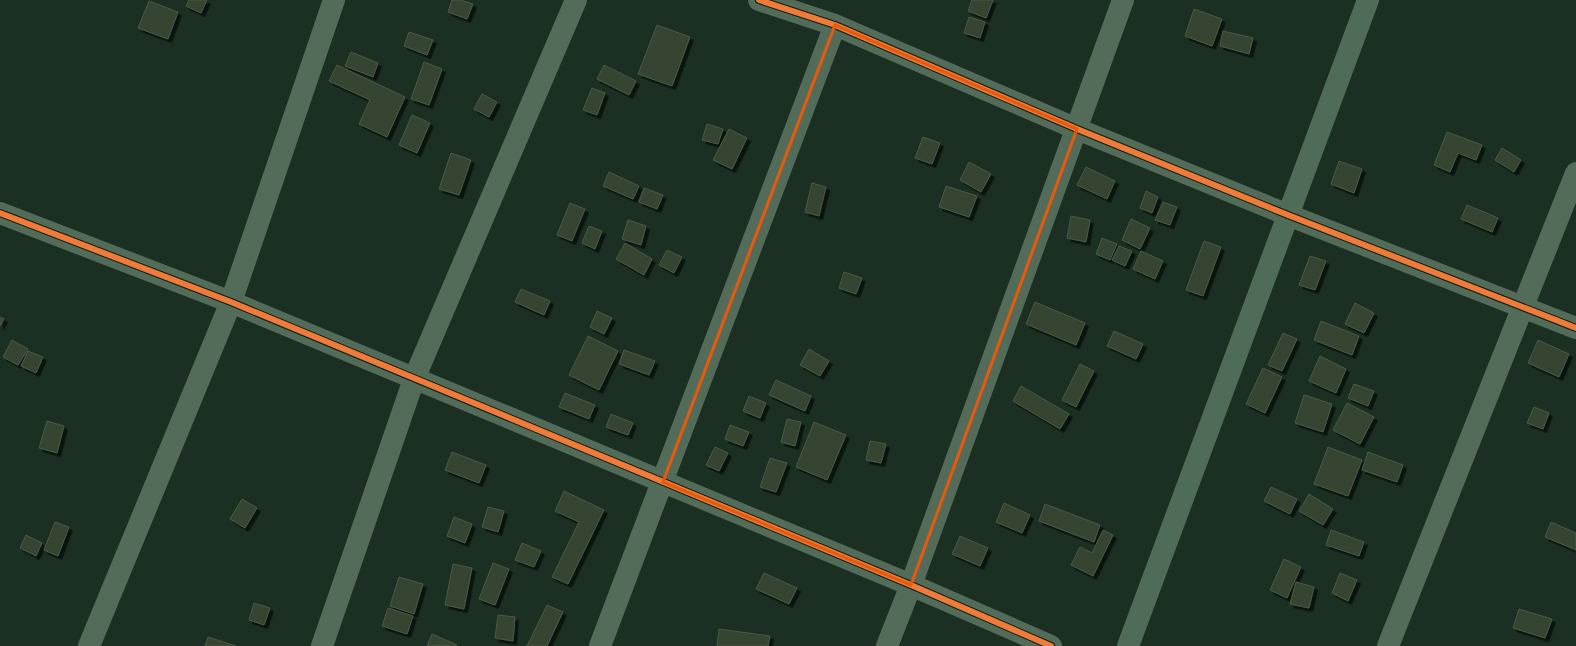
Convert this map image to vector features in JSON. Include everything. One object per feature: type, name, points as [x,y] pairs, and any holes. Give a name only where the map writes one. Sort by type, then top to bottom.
[{"type":"main road","points":[[1128,646],[1368,0]]},
{"type":"street","points":[[89,646],[231,302],[334,0]]},
{"type":"street","points":[[322,646],[414,378],[576,0]]},
{"type":"street","points":[[759,0],[835,24],[1077,129],[1288,216],[1576,328]]},
{"type":"street","points":[[887,646],[911,585],[1123,0]]},
{"type":"street","points":[[600,646],[835,24]]},
{"type":"street","points":[[1388,646],[1576,173]]},
{"type":"street","points":[[0,213],[231,302],[911,585],[1051,646]]},
{"type":"highlighted area","points":[[835,25],[1077,129],[911,585],[663,482]]},
{"type":"building","points":[[189,0],[207,0],[201,13],[186,6]]},
{"type":"building","points":[[452,0],[460,0],[473,4],[467,19],[448,12]]},
{"type":"building","points":[[972,0],[993,0],[986,18],[968,11]]},
{"type":"building","points":[[149,1],[178,12],[168,39],[138,28]]},
{"type":"building","points":[[1194,9],[1222,19],[1212,46],[1185,36]]},
{"type":"building","points":[[969,17],[985,22],[980,38],[964,33]]},
{"type":"building","points":[[657,25],[690,37],[672,86],[638,74]]},
{"type":"building","points":[[1223,31],[1253,38],[1249,54],[1220,46]]},
{"type":"building","points":[[409,32],[433,40],[427,55],[404,46]]},
{"type":"building","points":[[351,52],[378,63],[373,77],[345,66]]},
{"type":"building","points":[[424,62],[442,69],[429,105],[411,99]]},
{"type":"building","points":[[337,65],[405,97],[387,137],[359,124],[370,100],[329,81]]},
{"type":"building","points":[[604,65],[636,81],[629,95],[597,79]]},
{"type":"building","points":[[592,88],[605,93],[597,115],[583,110]]},
{"type":"building","points":[[482,94],[497,102],[489,117],[474,109]]},
{"type":"building","points":[[412,115],[430,123],[417,153],[399,145]]},
{"type":"building","points":[[707,124],[723,129],[718,144],[702,140]]},
{"type":"building","points":[[729,129],[747,138],[732,169],[713,160]]},
{"type":"building","points":[[1447,132],[1482,145],[1476,160],[1458,153],[1450,172],[1434,165]]},
{"type":"building","points":[[923,137],[940,143],[932,164],[915,158]]},
{"type":"building","points":[[1502,148],[1521,160],[1514,172],[1495,160]]},
{"type":"building","points":[[451,153],[471,160],[459,195],[439,189]]},
{"type":"building","points":[[1339,161],[1362,169],[1354,193],[1331,184]]},
{"type":"building","points":[[969,162],[991,174],[981,192],[960,180]]},
{"type":"building","points":[[1086,167],[1115,181],[1107,199],[1077,185]]},
{"type":"building","points":[[609,172],[639,186],[633,199],[603,186]]},
{"type":"building","points":[[812,183],[826,187],[819,216],[805,212]]},
{"type":"building","points":[[946,186],[977,196],[969,217],[939,207]]},
{"type":"building","points":[[644,188],[663,195],[657,209],[639,202]]},
{"type":"building","points":[[1146,191],[1158,197],[1152,213],[1140,208]]},
{"type":"building","points":[[1163,202],[1177,207],[1170,225],[1155,220]]},
{"type":"building","points":[[570,203],[585,209],[572,241],[557,235]]},
{"type":"building","points":[[1467,205],[1498,218],[1492,232],[1461,219]]},
{"type":"building","points":[[1071,216],[1090,220],[1086,242],[1067,238]]},
{"type":"building","points":[[1131,219],[1150,228],[1140,249],[1122,240]]},
{"type":"building","points":[[628,220],[646,226],[641,245],[622,239]]},
{"type":"building","points":[[589,226],[602,231],[595,249],[582,243]]},
{"type":"building","points":[[1102,238],[1117,244],[1110,260],[1096,254]]},
{"type":"building","points":[[1204,241],[1221,247],[1203,296],[1186,290]]},
{"type":"building","points":[[625,243],[652,259],[644,275],[616,259]]},
{"type":"building","points":[[1119,246],[1132,251],[1125,266],[1112,260]]},
{"type":"building","points":[[667,250],[682,257],[674,273],[659,265]]},
{"type":"building","points":[[1141,251],[1163,261],[1155,279],[1133,269]]},
{"type":"building","points":[[1310,256],[1326,261],[1315,290],[1299,285]]},
{"type":"building","points":[[844,272],[862,278],[856,294],[839,288]]},
{"type":"building","points":[[521,289],[550,301],[544,315],[515,302]]},
{"type":"building","points":[[1035,302],[1085,323],[1076,345],[1026,324]]},
{"type":"building","points":[[1355,303],[1374,313],[1364,333],[1345,324]]},
{"type":"building","points":[[597,311],[612,318],[604,334],[590,327]]},
{"type":"building","points":[[0,317],[4,319],[0,326]]},
{"type":"building","points":[[1321,321],[1359,336],[1352,355],[1314,340]]},
{"type":"building","points":[[1114,331],[1143,344],[1136,359],[1107,346]]},
{"type":"building","points":[[1283,333],[1297,339],[1282,371],[1268,365]]},
{"type":"building","points":[[588,336],[618,351],[599,390],[569,375]]},
{"type":"building","points":[[12,340],[28,349],[18,365],[3,357]]},
{"type":"building","points":[[1538,340],[1569,354],[1559,377],[1528,363]]},
{"type":"building","points":[[809,349],[829,361],[820,376],[800,365]]},
{"type":"building","points":[[624,350],[655,361],[649,375],[619,364]]},
{"type":"building","points":[[28,351],[43,357],[36,373],[21,366]]},
{"type":"building","points":[[1320,356],[1346,369],[1336,393],[1309,381]]},
{"type":"building","points":[[1080,364],[1094,371],[1076,407],[1062,400]]},
{"type":"building","points":[[1263,368],[1282,377],[1265,413],[1246,404]]},
{"type":"building","points":[[776,380],[811,396],[805,411],[769,395]]},
{"type":"building","points":[[1354,384],[1374,391],[1368,406],[1348,398]]},
{"type":"building","points":[[1021,386],[1069,414],[1060,429],[1013,401]]},
{"type":"building","points":[[565,393],[595,405],[589,419],[559,407]]},
{"type":"building","points":[[1304,395],[1332,404],[1323,432],[1295,423]]},
{"type":"building","points":[[749,396],[766,403],[760,418],[743,411]]},
{"type":"building","points":[[1347,403],[1374,417],[1360,444],[1333,430]]},
{"type":"building","points":[[1534,407],[1549,413],[1543,429],[1527,423]]},
{"type":"building","points":[[611,414],[633,423],[628,435],[606,427]]},
{"type":"building","points":[[787,419],[801,422],[795,446],[781,442]]},
{"type":"building","points":[[47,421],[64,426],[57,453],[39,448]]},
{"type":"building","points":[[814,422],[846,435],[827,480],[796,467]]},
{"type":"building","points":[[730,425],[749,432],[743,446],[725,439]]},
{"type":"building","points":[[870,441],[886,444],[881,463],[866,460]]},
{"type":"building","points":[[715,447],[728,453],[719,471],[706,465]]},
{"type":"building","points":[[1328,447],[1362,460],[1348,496],[1314,484]]},
{"type":"building","points":[[452,452],[486,465],[479,483],[445,470]]},
{"type":"building","points":[[1368,452],[1403,465],[1397,482],[1362,470]]},
{"type":"building","points":[[770,458],[787,463],[776,492],[760,487]]},
{"type":"building","points":[[1271,487],[1297,499],[1290,514],[1264,501]]},
{"type":"building","points":[[564,491],[604,510],[568,584],[552,577],[579,522],[555,511]]},
{"type":"building","points":[[1309,494],[1333,509],[1323,525],[1299,511]]},
{"type":"building","points":[[242,499],[257,508],[245,528],[230,519]]},
{"type":"building","points":[[1004,503],[1030,515],[1022,533],[996,522]]},
{"type":"building","points":[[1045,504],[1100,525],[1094,542],[1039,521]]},
{"type":"building","points":[[488,507],[504,511],[498,532],[482,527]]},
{"type":"building","points":[[454,517],[472,524],[465,543],[447,536]]},
{"type":"building","points":[[55,522],[69,527],[58,556],[44,550]]},
{"type":"building","points":[[1551,522],[1576,533],[1576,550],[1545,537]]},
{"type":"building","points":[[1103,530],[1113,535],[1093,576],[1071,565],[1080,547],[1092,553]]},
{"type":"building","points":[[1331,530],[1364,542],[1359,556],[1326,545]]},
{"type":"building","points":[[26,535],[42,543],[36,556],[20,548]]},
{"type":"building","points":[[960,536],[988,548],[980,566],[952,554]]},
{"type":"building","points":[[522,543],[541,551],[534,567],[515,560]]},
{"type":"building","points":[[1284,559],[1301,567],[1287,598],[1270,590]]},
{"type":"building","points":[[493,563],[509,569],[495,605],[479,599]]},
{"type":"building","points":[[453,564],[472,568],[464,609],[445,605]]},
{"type":"building","points":[[764,573],[797,588],[789,604],[756,589]]},
{"type":"building","points":[[1340,573],[1357,580],[1348,601],[1332,593]]},
{"type":"building","points":[[399,577],[423,584],[414,614],[390,606]]},
{"type":"building","points":[[1296,582],[1314,587],[1309,608],[1290,604]]},
{"type":"building","points":[[254,603],[270,608],[264,625],[249,620]]},
{"type":"building","points":[[547,605],[563,612],[547,646],[527,646]]},
{"type":"building","points":[[388,608],[413,616],[407,634],[382,626]]},
{"type":"building","points":[[1519,609],[1552,619],[1545,638],[1513,628]]},
{"type":"building","points":[[498,615],[515,617],[513,641],[495,638]]},
{"type":"building","points":[[719,629],[770,636],[768,646],[717,646]]},
{"type":"building","points":[[432,634],[457,645],[427,646]]},
{"type":"building","points":[[208,637],[236,646],[205,646]]},
{"type":"cycle path","points":[[759,0],[835,25],[1077,129],[1288,215],[1576,328]]},
{"type":"cycle path","points":[[0,213],[231,302],[911,585],[1051,646]]}]
